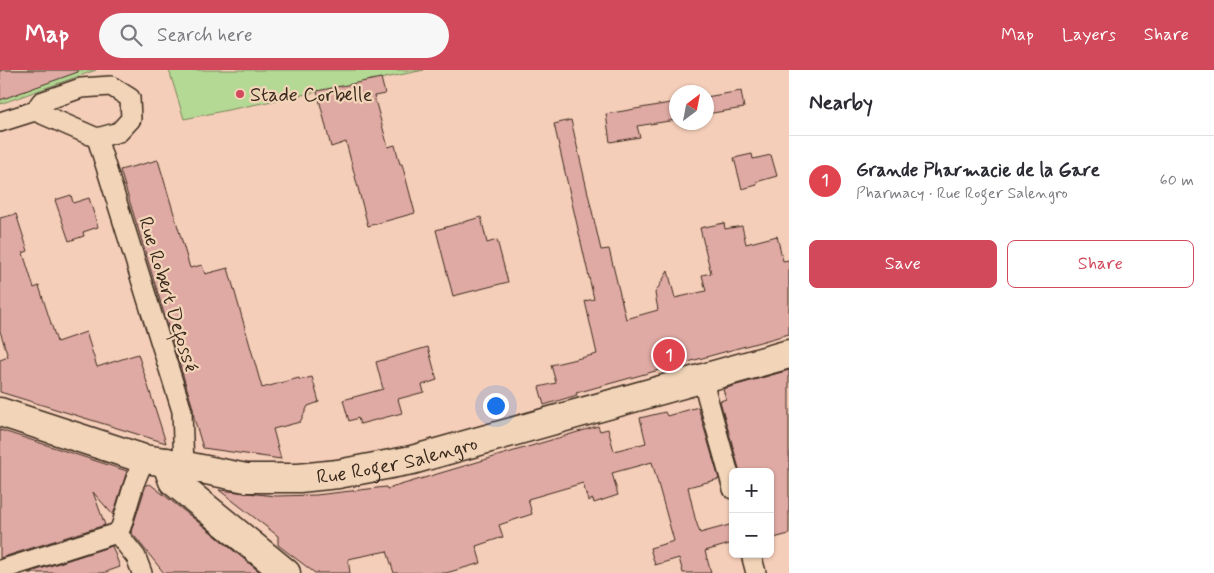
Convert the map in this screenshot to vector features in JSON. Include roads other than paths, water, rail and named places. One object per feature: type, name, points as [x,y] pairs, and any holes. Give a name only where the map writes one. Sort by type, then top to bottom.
[{"type":"street","points":[[0,122],[35,111],[41,102],[81,88],[110,86],[130,98],[131,119],[119,132],[97,138],[35,111]]},
{"type":"street","name":"Rue Robert Defossé","points":[[97,138],[182,411],[164,463]]},
{"type":"street","name":"Rue Roger Salengro","points":[[0,412],[164,463],[246,478],[299,478],[338,474],[412,460],[789,354]]},
{"type":"street","points":[[702,378],[729,474]]},
{"type":"street","points":[[0,570],[116,533],[121,527],[134,484],[164,463],[173,481],[286,573]]},
{"type":"street","points":[[116,533],[136,557],[142,573]]},
{"type":"street","points":[[752,558],[756,573]]},
{"type":"place","name":"Stade Corbelle","points":[[240,94]]},
{"type":"place","name":"Grande Pharmacie de la Gare","points":[[669,355]]}]
